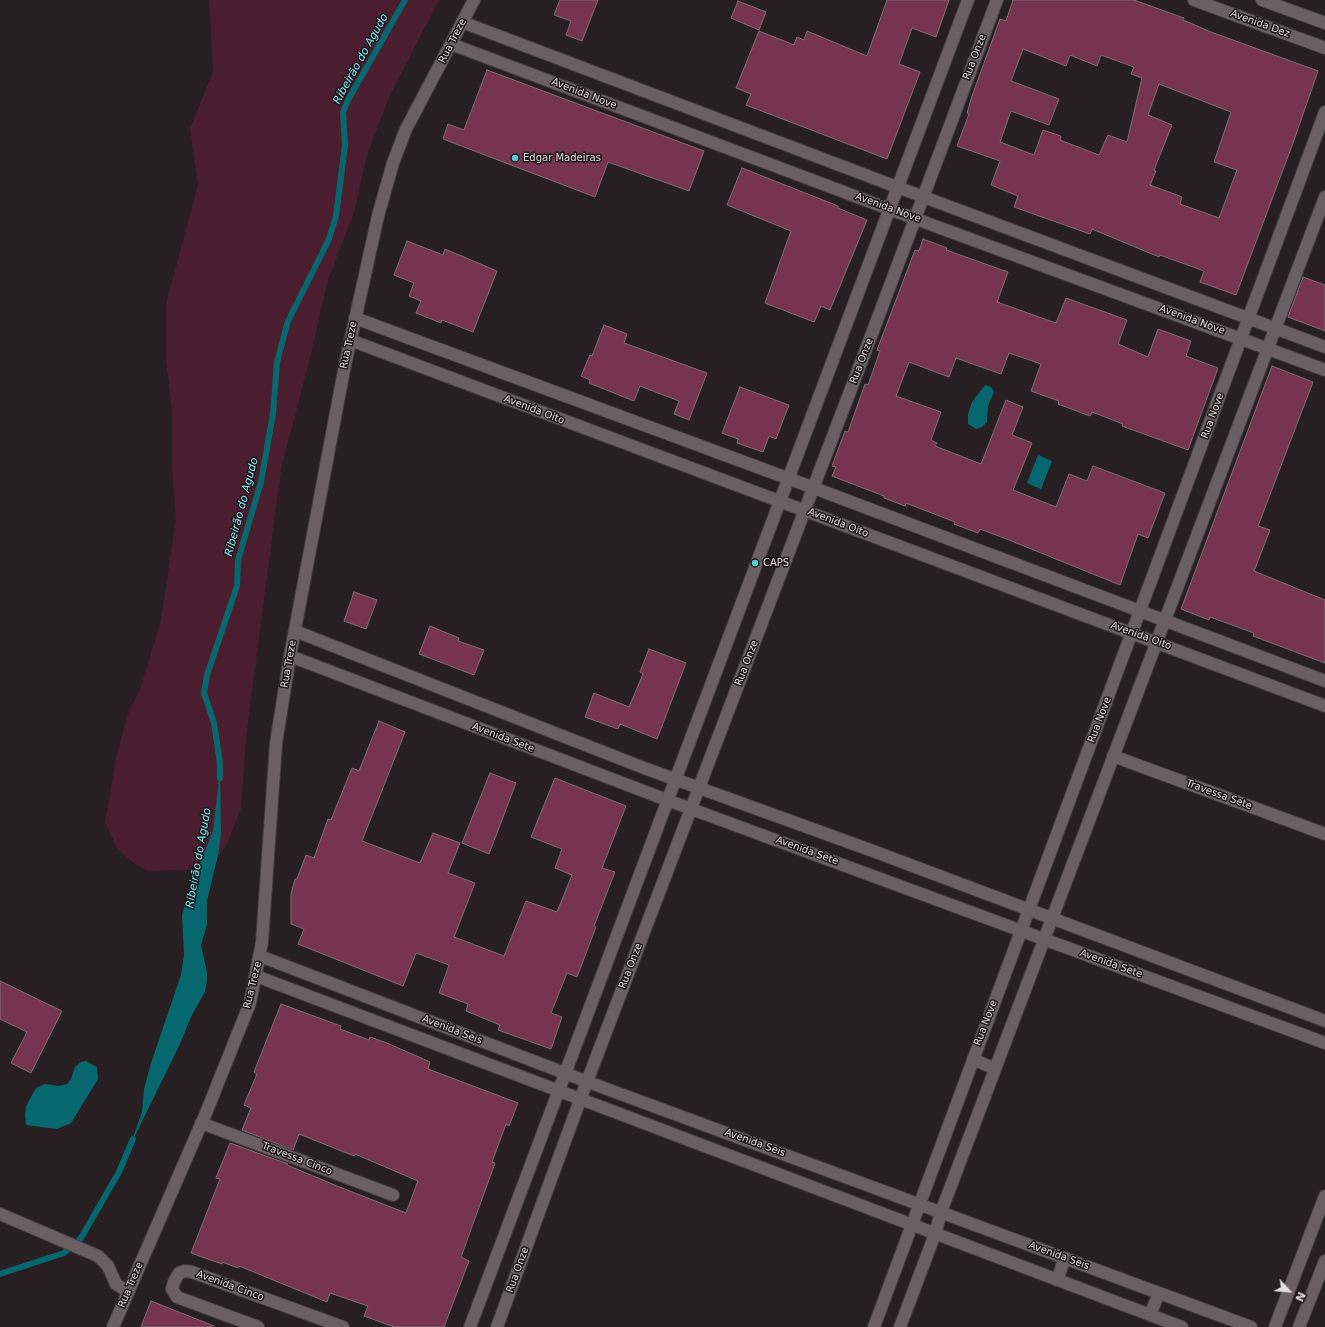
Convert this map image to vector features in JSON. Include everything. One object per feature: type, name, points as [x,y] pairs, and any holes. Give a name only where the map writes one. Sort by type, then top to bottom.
[{"type":"street","name":"Rua Treze","points":[[113,1327],[243,1022],[256,976],[260,956],[276,743],[290,656],[350,340],[378,216],[393,163],[406,129],[474,0]]},
{"type":"street","points":[[470,1327],[674,779],[968,0]]},
{"type":"street","name":"Rua Onze","points":[[497,1327],[580,1100],[690,808],[700,788],[814,488],[997,0]]},
{"type":"street","name":"Avenida Dez","points":[[1194,0],[1325,48]]},
{"type":"street","points":[[1262,0],[1325,23]]},
{"type":"street","name":"Avenida Nove","points":[[462,22],[1325,347]]},
{"type":"street","name":"Avenida Nove","points":[[451,44],[889,209],[1242,338],[1325,370]]},
{"type":"street","name":"Rua Nove","points":[[874,1327],[918,1204],[1133,633],[1325,112]]},
{"type":"street","points":[[900,1327],[935,1234],[940,1212],[1325,197]]},
{"type":"street","points":[[355,318],[1141,610],[1325,681]]},
{"type":"street","name":"Avenida Oito","points":[[350,340],[1325,706]]},
{"type":"street","points":[[295,631],[674,779],[1028,909],[1325,1021]]},
{"type":"street","name":"Avenida Sete","points":[[290,656],[667,800],[1325,1043]]},
{"type":"street","name":"Travessa Sete","points":[[1113,756],[1325,834]]},
{"type":"street","name":"Avenida Seis","points":[[260,956],[588,1082],[1251,1327]]},
{"type":"street","name":"Avenida Seis","points":[[256,976],[558,1092],[1182,1327]]},
{"type":"street","points":[[372,1020],[380,1002]]},
{"type":"street","points":[[416,1037],[425,1020]]},
{"type":"street","points":[[973,1059],[995,1069]]},
{"type":"street","name":"Travessa Cinco","points":[[201,1123],[393,1196]]},
{"type":"street","points":[[757,1167],[764,1147]]},
{"type":"street","points":[[1275,1327],[1322,1213],[1325,1196]]},
{"type":"street","points":[[0,1214],[95,1255],[108,1266],[116,1284],[128,1292]]},
{"type":"street","points":[[1058,1280],[1065,1258]]},
{"type":"street","points":[[1300,1327],[1325,1261]]},
{"type":"street","name":"Avenida Cinco","points":[[258,1327],[177,1297],[172,1289],[179,1273],[185,1271],[192,1272],[343,1327]]},
{"type":"street","points":[[1150,1315],[1159,1293]]},
{"type":"shaded area","points":[[209,0],[439,0],[390,95],[367,155],[355,209],[328,280],[311,354],[281,469],[246,737],[241,808],[228,842],[210,869],[149,871],[136,865],[117,848],[105,822],[117,753],[129,711],[140,690],[161,620],[176,518],[172,468],[172,412],[166,359],[166,304],[198,185],[190,128],[213,72]]},
{"type":"water","points":[[985,385],[991,387],[994,392],[988,406],[987,422],[982,427],[976,429],[968,424],[968,414],[972,402]]},
{"type":"water","points":[[1038,455],[1052,461],[1041,489],[1027,483]]},
{"type":"water","points":[[220,771],[221,835],[218,855],[207,901],[207,925],[201,945],[207,972],[205,992],[192,1015],[179,1046],[130,1146],[142,1112],[144,1089],[151,1063],[181,975],[184,954],[182,915],[191,885],[213,831]]},
{"type":"water","points":[[86,1061],[97,1067],[98,1079],[71,1123],[57,1129],[26,1125],[26,1106],[36,1088],[45,1084],[59,1086],[67,1084],[71,1079],[75,1067],[81,1062]]},
{"type":"building","points":[[560,0],[598,0],[582,41],[566,35],[571,21],[554,15]]},
{"type":"building","points":[[887,0],[949,0],[936,37],[912,28],[899,64],[920,72],[887,159],[746,105],[751,94],[736,88],[759,31],[794,45],[797,37],[804,40],[807,31],[867,56]]},
{"type":"building","points":[[1013,0],[1134,0],[1184,18],[1183,20],[1211,32],[1318,71],[1293,143],[1236,295],[1200,282],[1204,271],[1160,255],[1159,257],[1092,229],[1090,234],[1014,207],[1018,196],[991,185],[1000,161],[957,146],[969,114],[967,113],[972,96],[1000,19],[1006,21]],"holes":[[[1023,49],[1066,66],[1070,55],[1097,66],[1101,55],[1134,67],[1131,74],[1142,78],[1127,142],[1108,135],[1099,155],[1060,140],[1061,136],[1043,130],[1034,155],[1000,142],[1011,111],[1049,125],[1059,99],[1011,81]],[[1159,84],[1231,112],[1214,162],[1237,170],[1219,218],[1180,204],[1182,197],[1150,185],[1156,171],[1154,170],[1172,125],[1148,115]]]},
{"type":"building","points":[[738,1],[766,12],[759,30],[731,18]]},
{"type":"building","points":[[487,70],[704,151],[689,191],[608,162],[595,197],[443,139],[448,124],[464,130]]},
{"type":"building","points":[[742,168],[838,206],[838,208],[867,220],[830,310],[821,306],[814,322],[765,303],[791,231],[727,205]]},
{"type":"building","points":[[923,239],[947,248],[946,250],[1008,272],[997,302],[1056,323],[1066,298],[1127,320],[1118,344],[1148,357],[1158,329],[1191,341],[1186,356],[1218,368],[1188,450],[1122,426],[1123,424],[1092,412],[1090,416],[1058,404],[1059,401],[1031,391],[1041,364],[1009,353],[1001,374],[956,358],[949,377],[909,362],[896,396],[941,412],[931,440],[937,443],[935,446],[981,464],[1006,400],[1023,407],[1012,435],[1032,443],[1013,490],[1056,507],[1069,474],[1087,481],[1093,466],[1165,493],[1148,538],[1138,534],[1120,585],[980,529],[978,533],[954,524],[955,522],[906,503],[905,506],[884,498],[884,496],[832,476],[836,467],[832,466],[845,431],[848,432],[865,384],[868,385],[880,351],[877,350],[915,250],[919,251]]},
{"type":"building","points":[[407,241],[443,255],[445,249],[497,271],[473,332],[442,320],[441,323],[416,313],[421,301],[409,296],[414,283],[394,275]]},
{"type":"building","points":[[1303,277],[1325,285],[1325,331],[1288,317]]},
{"type":"building","points":[[604,325],[627,334],[624,343],[707,373],[689,420],[674,414],[679,401],[640,386],[634,401],[589,383],[590,380],[581,376],[590,355],[592,356]]},
{"type":"building","points":[[1272,366],[1313,382],[1258,526],[1270,530],[1254,571],[1325,600],[1325,663],[1253,636],[1254,633],[1210,617],[1209,620],[1181,609]]},
{"type":"building","points":[[740,387],[789,405],[776,439],[769,436],[763,452],[737,443],[738,439],[722,433]]},
{"type":"building","points":[[354,592],[377,600],[366,629],[344,621]]},
{"type":"building","points":[[430,626],[459,638],[458,641],[484,650],[474,675],[419,654]]},
{"type":"building","points":[[649,649],[686,663],[657,739],[620,724],[618,729],[585,717],[594,693],[629,707],[643,674],[640,672]]},
{"type":"building","points":[[379,721],[405,732],[362,841],[420,863],[433,833],[460,843],[448,873],[475,883],[454,937],[504,956],[526,901],[557,912],[572,875],[555,868],[562,849],[531,837],[555,778],[626,806],[602,868],[615,872],[594,926],[596,927],[577,977],[567,973],[551,1013],[562,1017],[551,1049],[498,1030],[500,1025],[466,1011],[468,1004],[439,993],[449,965],[416,953],[403,986],[298,944],[304,929],[291,924],[291,894],[295,879],[297,879],[306,855],[314,858],[328,819],[331,820],[352,768],[359,771]]},
{"type":"building","points":[[490,773],[516,783],[489,854],[462,843]]},
{"type":"building","points":[[0,981],[62,1011],[31,1073],[11,1063],[27,1032],[0,1019]]},
{"type":"building","points":[[281,1004],[341,1026],[340,1029],[369,1040],[370,1037],[387,1043],[430,1062],[428,1069],[518,1103],[509,1126],[506,1124],[492,1162],[495,1163],[461,1257],[469,1261],[444,1327],[394,1327],[364,1316],[368,1306],[330,1293],[327,1302],[239,1266],[238,1268],[222,1262],[222,1264],[191,1253],[220,1179],[216,1178],[230,1143],[288,1164],[287,1165],[342,1188],[406,1213],[418,1181],[355,1154],[354,1156],[299,1134],[293,1150],[242,1130],[251,1108],[244,1105],[257,1074],[254,1072]]},
{"type":"building","points":[[151,1301],[214,1326],[214,1327],[141,1327]]},
{"type":"waterway","name":"Ribeirão do Agudo","points":[[220,778],[220,763],[214,723],[204,693],[207,675],[237,586],[238,560],[261,482],[273,414],[277,362],[288,321],[329,239],[336,216],[345,145],[343,112],[348,100],[405,0]]},
{"type":"waterway","name":"Ribeirão do Agudo","points":[[0,1274],[64,1253],[81,1238],[119,1172],[133,1139]]},
{"type":"place","name":"Edgar Madeiras","points":[[515,158]]},
{"type":"place","name":"CAPS","points":[[755,563]]}]
